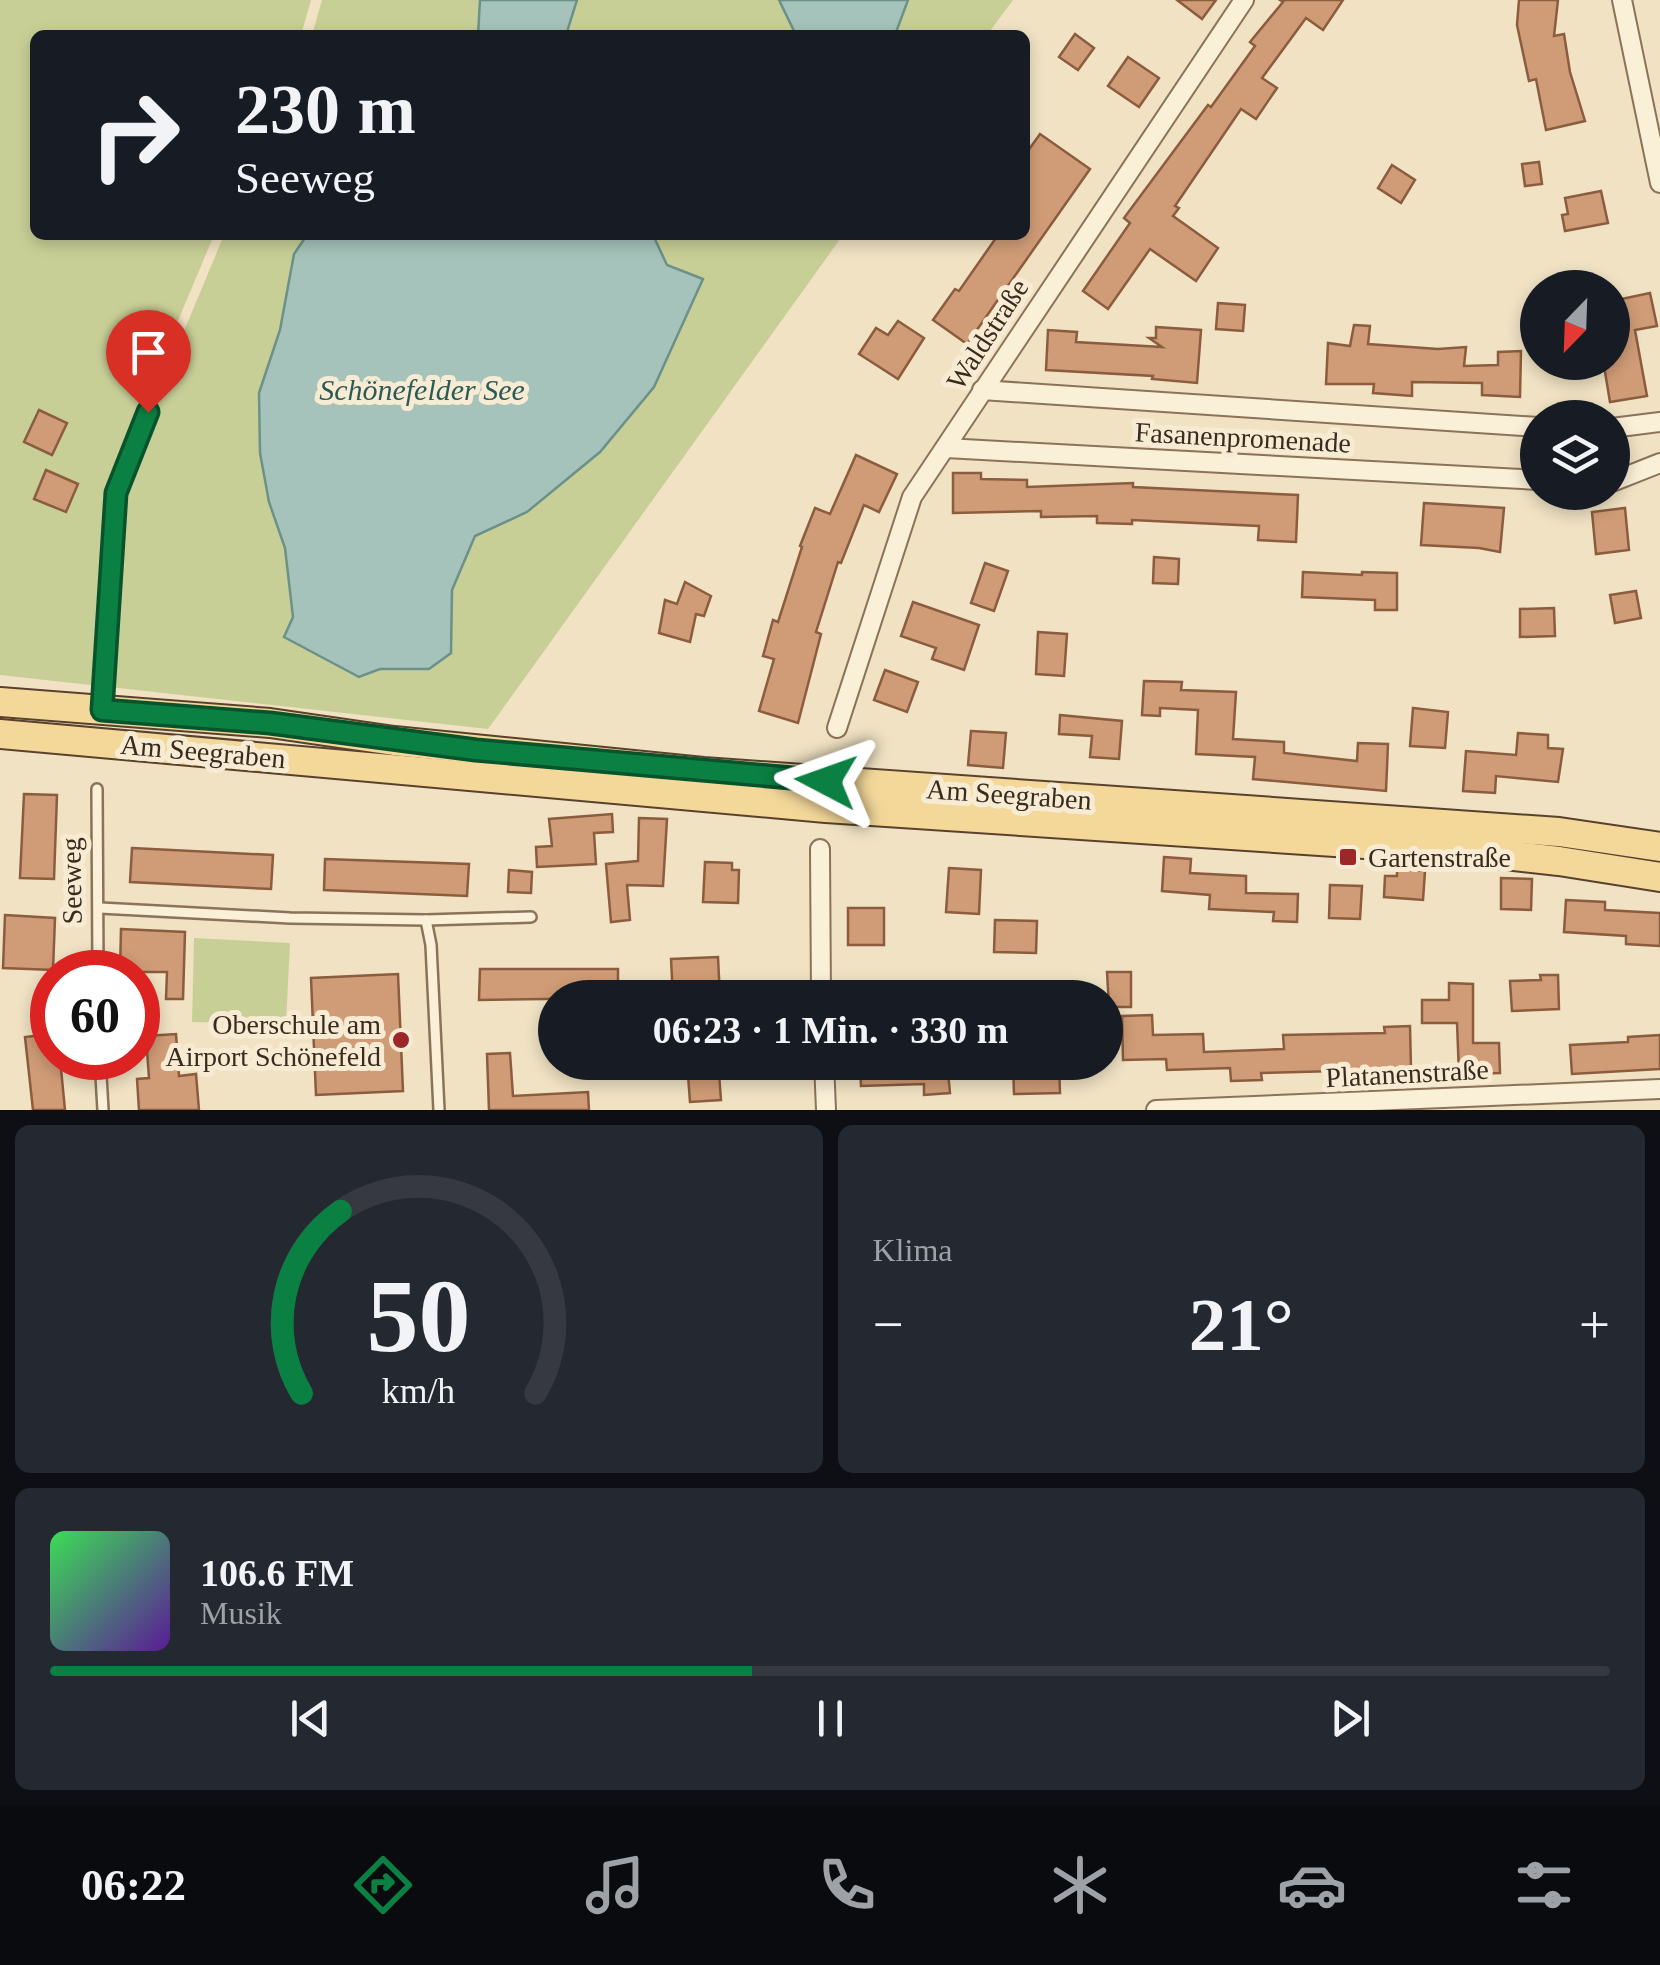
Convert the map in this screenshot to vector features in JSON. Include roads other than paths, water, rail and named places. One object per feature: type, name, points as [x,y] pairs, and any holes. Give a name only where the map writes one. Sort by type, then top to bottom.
[{"type":"main road","name":"Am Seegraben","points":[[0,702],[270,723],[427,745],[685,770],[1560,832],[1660,847]]},
{"type":"main road","name":"Am Seegraben","points":[[0,734],[841,809],[1456,850],[1559,860],[1660,877]]},
{"type":"street","name":"Waldstraße","points":[[837,728],[912,497],[1244,0]]},
{"type":"street","points":[[1622,0],[1660,183]]},
{"type":"street","name":"Fasanenpromenade","points":[[982,390],[1520,426]]},
{"type":"street","points":[[102,710],[116,493],[148,412]]},
{"type":"street","points":[[1630,426],[1660,422]]},
{"type":"street","name":"Fasanenpromenade","points":[[946,448],[1520,479]]},
{"type":"street","points":[[1630,475],[1660,464]]},
{"type":"street","points":[[820,850],[821,980]]},
{"type":"street","points":[[825,1080],[826,1110]]},
{"type":"street","name":"Platanenstraße","points":[[1156,1110],[1660,1089]]},
{"type":"lane","name":"Seeweg","points":[[97,789],[99,950]]},
{"type":"lane","points":[[100,908],[290,918],[530,917]]},
{"type":"lane","points":[[426,920],[431,945],[439,1110]]},
{"type":"lane","points":[[102,1080],[104,1110]]},
{"type":"water","points":[[480,0],[577,0],[568,30],[478,30]]},
{"type":"water","points":[[779,0],[908,0],[897,30],[794,30]]},
{"type":"water","name":"Schönefelder See","points":[[304,240],[655,240],[667,265],[703,279],[654,387],[600,452],[527,512],[475,536],[452,590],[451,653],[429,669],[380,669],[359,677],[284,637],[293,617],[285,548],[269,502],[260,453],[259,393],[280,330],[294,254]]},
{"type":"place","name":"Gartenstraße","points":[[1348,857]]},
{"type":"place","name":"Oberschule am Airport Schönefeld","points":[[401,1040]]}]
